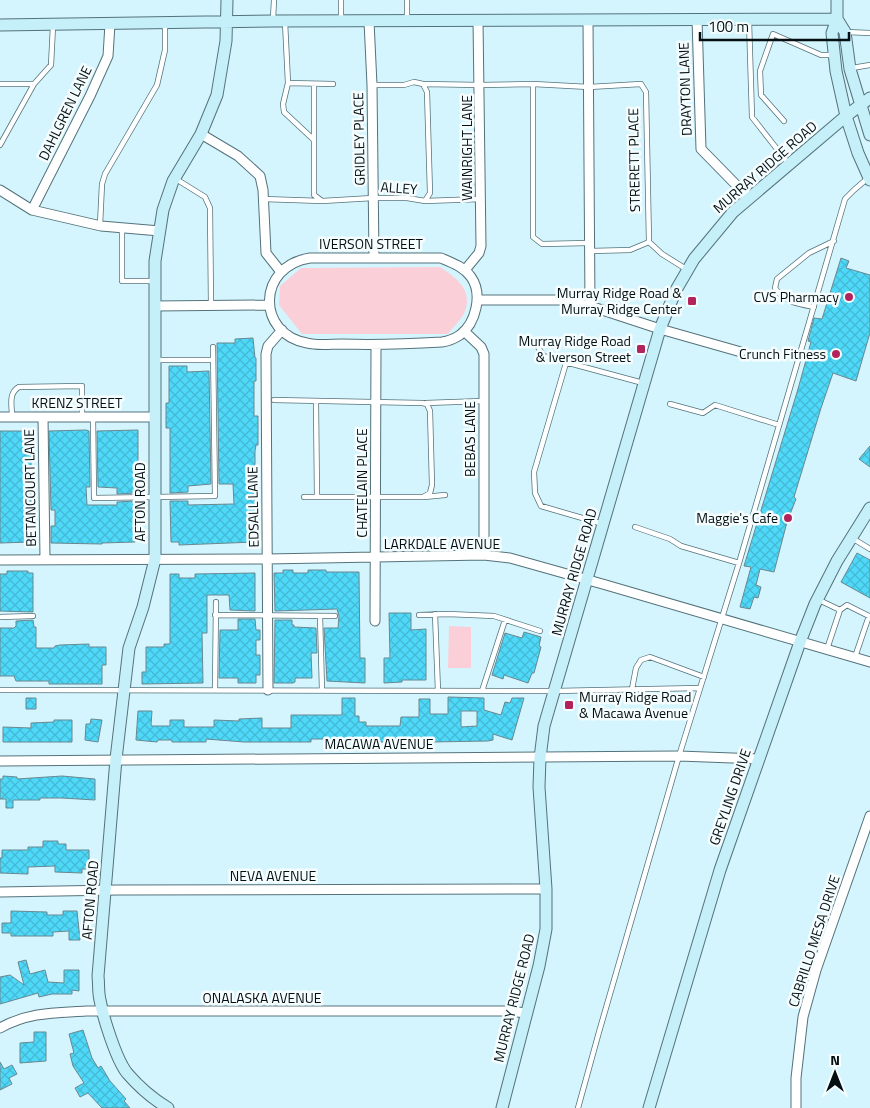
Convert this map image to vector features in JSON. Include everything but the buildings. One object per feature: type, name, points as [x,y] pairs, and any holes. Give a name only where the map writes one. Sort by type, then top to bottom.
[{"type":"street","name":"AFTON ROAD","points":[[168,1108],[153,1099],[126,1072],[116,1054],[100,999],[98,976],[116,759],[129,648],[143,607],[155,559],[155,261],[163,210],[175,178],[201,134],[217,95],[226,41],[227,0]]},
{"type":"street","points":[[837,0],[837,19],[832,33],[834,55],[846,116],[858,153],[870,179]]},
{"type":"street","name":"DRAYTON LANE","points":[[697,19],[701,150],[749,198]]},
{"type":"street","points":[[0,25],[369,20],[837,19]]},
{"type":"street","points":[[837,19],[845,32],[850,68],[860,106],[869,127]]},
{"type":"street","name":"GRIDLEY PLACE","points":[[369,20],[372,85],[374,258]]},
{"type":"street","name":"WAINRIGHT LANE","points":[[465,270],[479,253],[481,246],[478,20]]},
{"type":"street","points":[[588,20],[590,306]]},
{"type":"street","name":"DAHLGREN LANE","points":[[32,210],[90,96],[108,56],[110,24]]},
{"type":"street","name":"MURRAY RIDGE ROAD","points":[[502,1108],[539,966],[546,929],[546,890],[539,787],[544,726],[660,329],[676,290],[687,270],[733,212],[846,116],[870,98]]},
{"type":"street","points":[[201,134],[238,156],[260,176],[266,253],[281,272],[269,294],[269,305],[274,320],[292,339],[308,344],[376,345],[452,340],[464,331],[470,323],[477,300],[474,284],[465,270]]},
{"type":"street","points":[[0,190],[32,210],[100,225],[160,231]]},
{"type":"street","name":"IVERSON STREET","points":[[281,272],[291,263],[310,258],[442,258],[465,270]]},
{"type":"street","points":[[477,300],[561,300],[590,306],[660,329],[741,352]]},
{"type":"street","points":[[155,306],[269,305]]},
{"type":"street","name":"EDSALL LANE","points":[[268,690],[266,354],[268,346],[282,330]]},
{"type":"street","name":"BEBAS LANE","points":[[464,331],[481,347],[484,354],[484,555]]},
{"type":"street","name":"CHATELAIN PLACE","points":[[375,621],[376,345]]},
{"type":"street","name":"KRENZ STREET","points":[[0,417],[154,417]]},
{"type":"street","name":"BETANCOURT LANE","points":[[43,417],[45,559]]},
{"type":"street","name":"GREYLING DRIVE","points":[[649,1108],[720,870],[800,642],[818,599],[851,537],[869,512]]},
{"type":"street","name":"LARKDALE AVENUE","points":[[0,560],[376,558],[484,555],[510,558],[870,662]]},
{"type":"street","name":"MACAWA AVENUE","points":[[0,761],[679,756],[759,758]]},
{"type":"street","name":"CABRILLO MESA DRIVE","points":[[796,1108],[796,1078],[804,1018],[816,970],[870,816]]},
{"type":"street","name":"NEVA AVENUE","points":[[0,892],[546,890]]},
{"type":"street","name":"ONALASKA AVENUE","points":[[0,1028],[16,1019],[41,1013],[507,1011],[527,1013]]},
{"type":"lane","points":[[274,0],[288,83],[283,104],[284,112],[314,140]]},
{"type":"lane","points":[[341,0],[341,21]]},
{"type":"lane","points":[[407,20],[408,0]]},
{"type":"lane","points":[[749,19],[752,117],[790,165]]},
{"type":"lane","points":[[772,19],[773,34],[760,71],[761,95],[784,121]]},
{"type":"lane","points":[[100,225],[102,184],[105,174],[157,85],[164,50],[165,23]]},
{"type":"lane","points":[[0,145],[34,84],[51,65],[54,25]]},
{"type":"lane","points":[[845,32],[870,33]]},
{"type":"lane","points":[[773,34],[821,55],[834,55]]},
{"type":"lane","points":[[850,68],[870,66]]},
{"type":"lane","points":[[372,85],[404,85],[414,82],[423,84],[532,84],[589,87]]},
{"type":"lane","points":[[288,83],[333,84]]},
{"type":"lane","points":[[0,84],[34,84]]},
{"type":"lane","points":[[314,84],[314,195],[322,201]]},
{"type":"lane","name":"ALLEY","points":[[263,200],[322,201],[407,198],[425,202],[430,193],[427,92],[423,84]]},
{"type":"lane","points":[[532,84],[534,237],[542,244],[630,250],[649,242],[662,254],[687,270]]},
{"type":"lane","name":"STRERETT PLACE","points":[[589,87],[641,84],[646,92],[649,242]]},
{"type":"lane","points":[[175,178],[205,197],[210,208],[211,305]]},
{"type":"lane","points":[[578,1108],[598,1032],[679,756],[739,563],[845,200],[854,190],[870,179]]},
{"type":"lane","points":[[425,202],[481,200]]},
{"type":"lane","points":[[122,227],[122,281],[155,281]]},
{"type":"lane","points":[[814,307],[788,301],[780,296],[775,288],[777,279],[809,253],[834,240]]},
{"type":"lane","points":[[536,343],[543,356],[644,384]]},
{"type":"lane","points":[[93,417],[94,498],[215,496],[213,347]]},
{"type":"lane","points":[[155,360],[213,360]]},
{"type":"lane","points":[[566,363],[534,472],[535,492],[541,506],[603,524]]},
{"type":"lane","points":[[12,417],[12,396],[14,390],[19,387],[82,386],[82,417]]},
{"type":"lane","points":[[274,400],[376,403],[484,401]]},
{"type":"lane","points":[[316,402],[318,497]]},
{"type":"lane","points":[[422,403],[427,404],[430,411],[432,485],[430,493],[423,497]]},
{"type":"lane","points":[[670,404],[703,413],[715,405],[779,425]]},
{"type":"lane","points":[[304,497],[445,496]]},
{"type":"lane","points":[[635,527],[670,539],[681,546],[739,563]]},
{"type":"lane","points":[[851,537],[870,549]]},
{"type":"lane","points":[[818,599],[840,610]]},
{"type":"lane","points":[[215,690],[216,602]]},
{"type":"lane","points":[[826,650],[840,610],[847,605],[869,616],[854,658]]},
{"type":"lane","points":[[419,614],[494,616],[540,631]]},
{"type":"lane","points":[[435,614],[438,690]]},
{"type":"lane","points":[[215,615],[335,616]]},
{"type":"lane","points":[[0,617],[33,616]]},
{"type":"lane","points":[[320,616],[322,690]]},
{"type":"lane","points":[[482,691],[504,620]]},
{"type":"lane","points":[[632,689],[636,668],[641,660],[650,657],[704,677]]},
{"type":"lane","points":[[0,690],[555,691],[700,688]]},
{"type":"shaded area","points":[[440,267],[461,284],[467,296],[464,314],[448,334],[302,334],[279,305],[280,286],[301,268]]},
{"type":"shaded area","points":[[449,626],[471,627],[471,668],[448,668]]},
{"type":"place","name":"CVS Pharmacy","points":[[849,297]]},
{"type":"place","name":"Murray Ridge Road & Murray Ridge Center","points":[[692,301]]},
{"type":"place","name":"Murray Ridge Road & Iverson Street","points":[[641,349]]},
{"type":"place","name":"Crunch Fitness","points":[[836,354]]},
{"type":"place","name":"Maggie's Cafe","points":[[788,518]]},
{"type":"place","name":"Murray Ridge Road & Macawa Avenue","points":[[569,705]]}]
